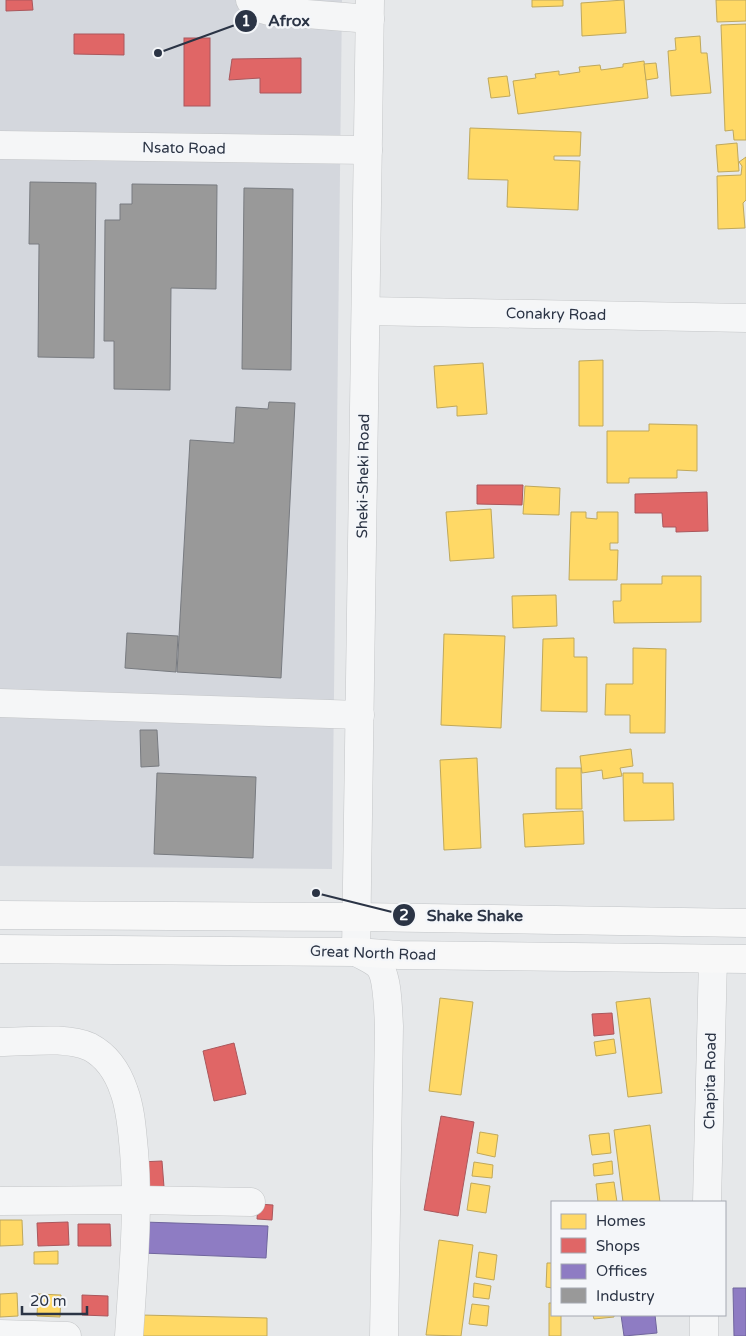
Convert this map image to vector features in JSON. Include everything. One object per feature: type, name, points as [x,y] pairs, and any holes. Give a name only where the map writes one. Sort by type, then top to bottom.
[{"type":"main road","points":[[0,915],[357,917],[746,923]]},
{"type":"main road","name":"Great North Road","points":[[0,949],[356,952],[746,959]]},
{"type":"street","points":[[250,0],[255,8],[269,12],[370,10]]},
{"type":"street","name":"Sheki-Sheki Road","points":[[356,952],[370,10]]},
{"type":"street","name":"Nsato Road","points":[[0,145],[368,150]]},
{"type":"street","name":"Conakry Road","points":[[366,311],[746,318]]},
{"type":"street","points":[[0,703],[360,715]]},
{"type":"street","points":[[356,952],[379,965],[384,976],[389,1026],[384,1336]]},
{"type":"street","name":"Chapita Road","points":[[707,1201],[713,959]]},
{"type":"street","points":[[0,1042],[73,1042],[90,1048],[109,1062],[125,1091],[132,1129],[137,1200],[129,1336]]},
{"type":"street","points":[[0,1201],[137,1200],[251,1202]]},
{"type":"street","points":[[704,1316],[704,1336]]},
{"type":"street","points":[[0,1334],[67,1336]]},
{"type":"shaded area","points":[[0,0],[342,0],[332,869],[0,866]]},
{"type":"building: Homes","points":[[532,0],[563,0],[563,6],[532,7]]},
{"type":"building: Homes","points":[[624,0],[626,33],[582,36],[581,3]]},
{"type":"building: Homes","points":[[716,0],[746,0],[746,21],[717,22]]},
{"type":"building: Homes","points":[[746,24],[746,140],[734,140],[733,130],[725,131],[721,25]]},
{"type":"building: Homes","points":[[700,36],[701,53],[707,53],[711,93],[671,96],[668,51],[676,50],[675,38]]},
{"type":"building: Homes","points":[[644,61],[648,98],[518,114],[513,81],[536,78],[535,74],[559,71],[559,75],[580,72],[579,67],[600,65],[601,70],[623,67],[623,64]]},
{"type":"building: Homes","points":[[656,63],[658,78],[646,80],[644,64]]},
{"type":"building: Homes","points":[[507,76],[510,96],[491,98],[488,78]]},
{"type":"building: Homes","points":[[470,128],[581,132],[580,156],[554,156],[554,160],[580,161],[578,210],[507,207],[508,180],[468,179]]},
{"type":"building: Homes","points":[[737,143],[739,171],[718,172],[716,145]]},
{"type":"building: Homes","points":[[746,157],[746,200],[743,203],[745,228],[718,229],[717,176],[741,175],[742,166],[739,162]]},
{"type":"building: Homes","points":[[603,360],[603,426],[579,426],[579,361]]},
{"type":"building: Homes","points":[[483,363],[487,414],[457,416],[457,406],[437,408],[434,366]]},
{"type":"building: Homes","points":[[649,424],[697,425],[697,471],[677,470],[677,478],[629,478],[629,483],[607,483],[607,431],[649,431]]},
{"type":"building: Homes","points":[[525,486],[560,488],[559,515],[523,514]]},
{"type":"building: Homes","points":[[491,509],[494,558],[450,561],[446,512]]},
{"type":"building: Homes","points":[[571,512],[586,512],[586,518],[597,519],[597,512],[618,512],[618,543],[610,543],[610,550],[618,550],[617,580],[569,580]]},
{"type":"building: Homes","points":[[662,576],[701,576],[701,622],[614,623],[613,601],[621,601],[621,584],[662,584]]},
{"type":"building: Homes","points":[[556,595],[557,626],[513,628],[512,596]]},
{"type":"building: Homes","points":[[444,634],[505,636],[501,728],[441,725]]},
{"type":"building: Homes","points":[[574,638],[574,657],[587,657],[587,712],[541,711],[543,639]]},
{"type":"building: Homes","points":[[633,648],[666,649],[665,733],[630,733],[630,715],[605,715],[606,684],[633,684]]},
{"type":"building: Homes","points":[[631,749],[633,766],[620,768],[622,776],[603,779],[602,770],[582,773],[580,756]]},
{"type":"building: Homes","points":[[477,758],[481,848],[444,850],[440,760]]},
{"type":"building: Homes","points":[[556,768],[581,768],[582,809],[556,809]]},
{"type":"building: Homes","points":[[623,773],[643,773],[643,783],[673,783],[674,820],[624,821]]},
{"type":"building: Homes","points":[[583,811],[584,844],[525,847],[523,814]]},
{"type":"building: Homes","points":[[440,998],[473,1002],[461,1095],[429,1091]]},
{"type":"building: Homes","points":[[650,998],[662,1093],[628,1097],[616,1002]]},
{"type":"building: Homes","points":[[614,1039],[616,1053],[596,1056],[594,1042]]},
{"type":"building: Homes","points":[[650,1125],[660,1201],[623,1201],[614,1130]]},
{"type":"building: Homes","points":[[480,1132],[498,1135],[495,1157],[477,1153]]},
{"type":"building: Homes","points":[[609,1133],[611,1153],[592,1155],[589,1135]]},
{"type":"building: Homes","points":[[612,1161],[613,1174],[594,1176],[593,1164]]},
{"type":"building: Homes","points":[[474,1162],[493,1165],[492,1178],[472,1176]]},
{"type":"building: Homes","points":[[614,1182],[617,1201],[598,1201],[596,1184]]},
{"type":"building: Homes","points":[[471,1183],[490,1186],[486,1213],[467,1210]]},
{"type":"building: Homes","points":[[0,1220],[22,1220],[23,1245],[0,1246]]},
{"type":"building: Homes","points":[[439,1240],[473,1245],[461,1336],[426,1335]]},
{"type":"building: Homes","points":[[58,1251],[58,1264],[34,1264],[34,1252]]},
{"type":"building: Homes","points":[[479,1252],[497,1255],[494,1280],[476,1277]]},
{"type":"building: Homes","points":[[547,1263],[551,1263],[551,1288],[546,1287]]},
{"type":"building: Homes","points":[[474,1283],[491,1286],[489,1299],[473,1297]]},
{"type":"building: Homes","points":[[17,1293],[18,1316],[0,1317],[0,1294]]},
{"type":"building: Homes","points":[[38,1294],[61,1295],[60,1317],[37,1316]]},
{"type":"building: Homes","points":[[549,1303],[551,1303],[551,1316],[561,1316],[561,1336],[549,1336]]},
{"type":"building: Homes","points":[[472,1304],[489,1306],[487,1326],[469,1324]]},
{"type":"building: Homes","points":[[141,1315],[267,1318],[267,1336],[140,1336]]},
{"type":"building: Homes","points":[[593,1316],[614,1316],[614,1317],[594,1319]]},
{"type":"building: Shops","points":[[6,0],[32,0],[33,10],[6,11]]},
{"type":"building: Shops","points":[[74,34],[124,34],[124,55],[74,54]]},
{"type":"building: Shops","points":[[184,38],[210,38],[210,106],[184,106]]},
{"type":"building: Shops","points":[[301,58],[301,93],[260,93],[260,78],[229,80],[232,59]]},
{"type":"building: Shops","points":[[477,485],[523,485],[522,505],[477,504]]},
{"type":"building: Shops","points":[[707,492],[708,531],[676,532],[676,527],[663,527],[662,513],[635,513],[635,494]]},
{"type":"building: Shops","points":[[612,1013],[614,1034],[594,1036],[592,1014]]},
{"type":"building: Shops","points":[[234,1043],[246,1094],[214,1101],[203,1051]]},
{"type":"building: Shops","points":[[441,1116],[474,1122],[458,1216],[424,1210]]},
{"type":"building: Shops","points":[[162,1161],[164,1187],[141,1189],[139,1162]]},
{"type":"building: Shops","points":[[258,1204],[273,1205],[272,1220],[257,1219]]},
{"type":"building: Shops","points":[[68,1222],[69,1245],[38,1246],[37,1223]]},
{"type":"building: Shops","points":[[78,1224],[110,1224],[111,1246],[78,1246]]},
{"type":"building: Shops","points":[[82,1295],[108,1296],[108,1316],[82,1315]]},
{"type":"building: Offices","points":[[143,1222],[268,1226],[266,1258],[142,1253]]},
{"type":"building: Offices","points":[[733,1288],[746,1288],[746,1336],[734,1336]]},
{"type":"building: Offices","points":[[621,1316],[655,1316],[657,1333],[624,1336]]},
{"type":"building: Industry","points":[[30,182],[96,183],[94,358],[38,357],[39,244],[29,244]]},
{"type":"building: Industry","points":[[132,184],[217,185],[216,289],[171,288],[170,390],[114,389],[114,341],[104,341],[105,220],[120,220],[120,204],[132,204]]},
{"type":"building: Industry","points":[[244,188],[293,189],[291,370],[242,369]]},
{"type":"building: Industry","points":[[269,402],[295,403],[281,678],[177,672],[190,440],[234,443],[236,407],[268,409]]},
{"type":"building: Industry","points":[[127,633],[178,636],[176,672],[125,668]]},
{"type":"building: Industry","points":[[140,730],[157,730],[159,766],[141,767]]},
{"type":"building: Industry","points":[[157,773],[256,777],[253,858],[154,854]]},
{"type":"place","name":"Afrox","points":[[158,53]]},
{"type":"place","name":"Shake Shake","points":[[316,893]]}]
